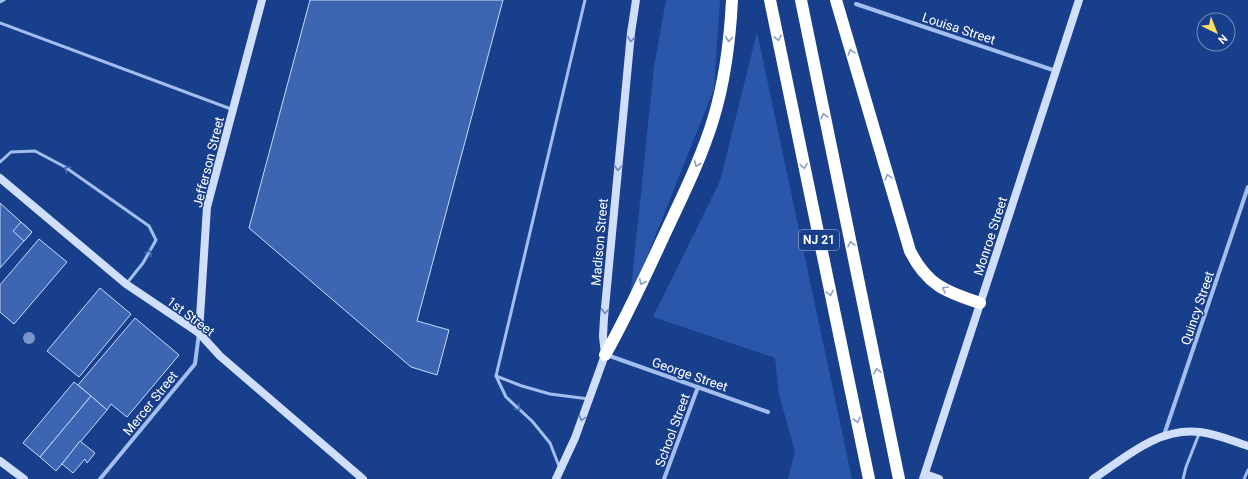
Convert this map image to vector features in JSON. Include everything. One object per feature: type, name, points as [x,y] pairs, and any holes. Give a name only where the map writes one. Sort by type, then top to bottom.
[{"type":"highway","points":[[604,354],[623,322],[702,152],[713,120],[722,86],[728,51],[732,0]]},
{"type":"highway","name":"NJ 21","points":[[770,0],[869,479]]},
{"type":"highway","name":"NJ 21","points":[[801,0],[899,479]]},
{"type":"highway","points":[[836,0],[910,251],[918,265],[929,279],[958,296],[980,304]]},
{"type":"street","name":"Jefferson Street","points":[[198,333],[207,207],[262,0]]},
{"type":"street","name":"Madison Street","points":[[556,479],[589,399],[604,354],[604,318],[631,33],[636,0]]},
{"type":"street","name":"Monroe Street","points":[[924,477],[1079,0]]},
{"type":"street","name":"Louisa Street","points":[[856,4],[1057,71]]},
{"type":"street","name":"1st Street","points":[[0,178],[126,284],[198,333],[220,356],[363,479]]},
{"type":"street","name":"Quincy Street","points":[[1164,435],[1248,187]]},
{"type":"street","name":"Mercer Street","points":[[100,479],[195,364],[198,333]]},
{"type":"street","name":"George Street","points":[[604,354],[768,412]]},
{"type":"street","name":"School Street","points":[[664,479],[698,387]]},
{"type":"street","points":[[1092,479],[1148,442],[1164,435],[1183,432],[1200,432],[1248,446]]},
{"type":"street","points":[[0,461],[24,479]]},
{"type":"street","points":[[924,477],[939,479]]},
{"type":"lane","points":[[0,2],[4,0]]},
{"type":"lane","points":[[561,470],[550,443],[532,421],[506,397],[496,376],[585,0]]},
{"type":"lane","points":[[0,24],[233,110]]},
{"type":"lane","points":[[0,162],[11,152],[34,151],[65,167],[149,226],[156,240],[143,263],[126,284]]},
{"type":"lane","points":[[496,376],[522,386],[550,394],[589,399]]},
{"type":"lane","points":[[1182,479],[1200,432]]},
{"type":"lane","points":[[1244,479],[1248,470]]},
{"type":"shaded area","points":[[666,0],[720,0],[714,89],[630,299],[654,67]]},
{"type":"shaded area","points":[[757,32],[852,479],[788,479],[795,451],[779,395],[775,358],[653,317],[720,181]]},
{"type":"building","points":[[310,0],[503,0],[417,321],[449,330],[437,375],[411,367],[249,228]]},
{"type":"building","points":[[0,203],[32,232],[0,268]]},
{"type":"building","points":[[21,222],[32,232],[24,241],[13,231]]},
{"type":"building","points":[[39,239],[67,262],[14,324],[0,312],[0,285]]},
{"type":"building","points":[[100,288],[131,314],[79,377],[47,351]]},
{"type":"building","points":[[135,318],[179,355],[127,417],[111,404],[107,410],[78,385]]},
{"type":"building","points":[[74,382],[91,396],[40,457],[23,443]]},
{"type":"building","points":[[91,396],[107,410],[56,471],[40,457]]},
{"type":"building","points":[[80,441],[95,453],[87,463],[85,459],[73,473],[62,464]]}]
